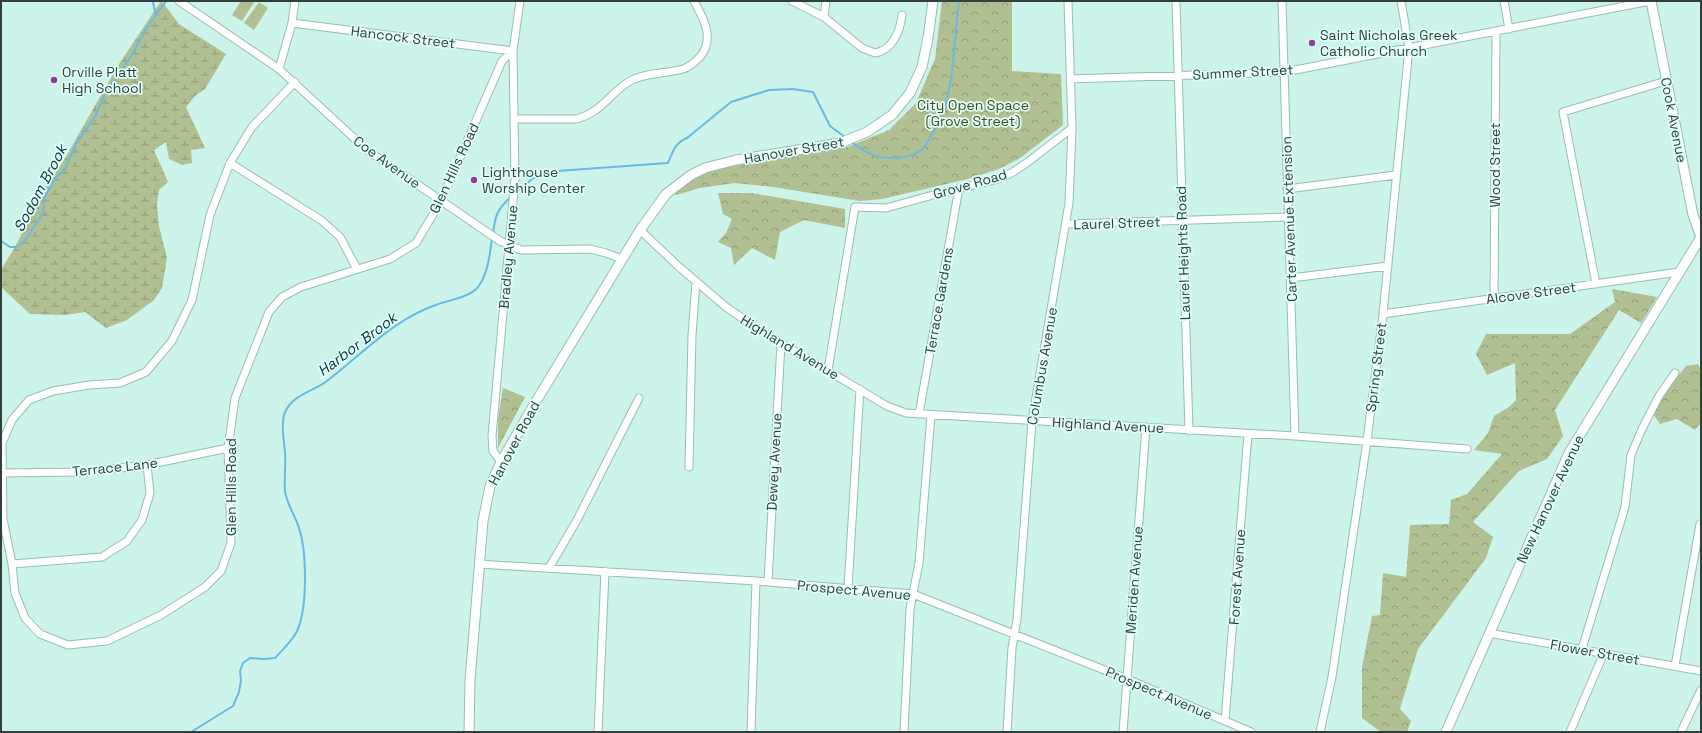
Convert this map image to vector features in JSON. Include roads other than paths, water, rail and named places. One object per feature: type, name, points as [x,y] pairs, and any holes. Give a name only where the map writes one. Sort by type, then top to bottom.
[{"type":"main road","name":"Hanover Street","points":[[640,230],[666,194],[691,175],[705,168],[736,160],[821,147],[847,140],[867,132],[892,114],[902,104],[917,81],[926,54],[933,1]]},
{"type":"main road","name":"Cook Avenue","points":[[1650,1],[1693,215],[1701,237]]},
{"type":"main road","name":"Hanover Road","points":[[469,732],[470,680],[479,564],[484,508],[490,486],[501,462],[640,230]]},
{"type":"main road","name":"New Hanover Avenue","points":[[1446,732],[1568,453],[1701,237]]},
{"type":"street","name":"Coe Avenue","points":[[179,1],[280,68],[367,150],[500,241],[510,246],[526,250],[590,249],[622,259]]},
{"type":"street","points":[[280,68],[292,23],[295,1]]},
{"type":"street","name":"Bradley Avenue","points":[[501,462],[493,451],[492,436],[510,246],[516,159],[513,51],[520,1]]},
{"type":"street","points":[[515,119],[576,118],[584,116],[593,113],[623,86],[638,77],[683,69],[690,66],[705,50],[708,34],[702,14],[694,1]]},
{"type":"street","points":[[792,1],[824,17],[862,48],[874,53],[885,50],[892,42],[900,29],[902,15]]},
{"type":"street","points":[[824,17],[826,1]]},
{"type":"street","name":"Columbus Avenue","points":[[1007,732],[1032,421],[1067,224],[1071,181],[1072,128],[1068,1]]},
{"type":"street","name":"Laurel Heights Road","points":[[1176,1],[1189,430]]},
{"type":"street","name":"Carter Avenue Extension","points":[[1282,1],[1295,436]]},
{"type":"street","name":"Spring Street","points":[[1320,732],[1332,677],[1367,441],[1383,314],[1410,48],[1401,1]]},
{"type":"street","points":[[1504,1],[1509,29]]},
{"type":"street","name":"Summer Street","points":[[1070,78],[1285,72],[1650,1]]},
{"type":"street","name":"Hancock Street","points":[[292,23],[513,51]]},
{"type":"street","name":"Wood Street","points":[[1494,298],[1496,32]]},
{"type":"street","name":"Glen Hills Road","points":[[295,82],[252,127],[230,163],[210,215],[192,300],[172,342],[146,372],[120,383],[90,385],[53,391],[30,400],[12,420],[2,443],[3,519],[12,564],[15,593],[25,618],[40,634],[68,645],[107,641],[161,615],[205,587],[221,571],[231,543],[228,448],[235,398],[269,312],[282,297],[301,287],[390,259],[416,243],[441,201],[502,61],[513,51]]},
{"type":"street","points":[[1596,284],[1563,112],[1666,81]]},
{"type":"street","name":"Grove Road","points":[[828,370],[856,207],[886,208],[998,179],[1013,172],[1072,128]]},
{"type":"street","points":[[230,163],[321,220],[340,237],[357,270]]},
{"type":"street","points":[[1287,189],[1396,175]]},
{"type":"street","name":"Terrace Gardens","points":[[919,414],[959,188]]},
{"type":"street","name":"Laurel Street","points":[[1067,224],[1288,216]]},
{"type":"street","name":"Highland Avenue","points":[[640,230],[696,282],[726,307],[781,343],[896,410],[931,415],[1295,436],[1467,449]]},
{"type":"street","points":[[1291,278],[1388,266]]},
{"type":"street","name":"Alcove Street","points":[[1383,314],[1679,272]]},
{"type":"street","points":[[690,467],[692,335],[696,282]]},
{"type":"street","name":"Dewey Avenue","points":[[768,582],[781,343]]},
{"type":"street","points":[[1582,649],[1625,507],[1633,452],[1642,429],[1660,396],[1675,373]]},
{"type":"street","points":[[848,588],[860,389]]},
{"type":"street","points":[[549,568],[577,520],[639,398]]},
{"type":"street","points":[[904,732],[909,623],[911,601],[914,594],[919,563],[931,415]]},
{"type":"street","name":"Meriden Avenue","points":[[1122,732],[1146,427]]},
{"type":"street","name":"Forest Avenue","points":[[1225,720],[1248,434]]},
{"type":"street","name":"Terrace Lane","points":[[2,473],[84,472],[147,465],[228,448]]},
{"type":"street","points":[[12,564],[102,557],[127,541],[142,520],[150,493],[147,465]]},
{"type":"street","points":[[1675,666],[1700,524]]},
{"type":"street","name":"Prospect Avenue","points":[[479,564],[756,581],[914,594],[1127,679],[1251,732]]},
{"type":"street","points":[[598,732],[605,572]]},
{"type":"street","points":[[751,732],[756,581]]},
{"type":"street","name":"Flower Street","points":[[1489,633],[1701,671]]},
{"type":"street","points":[[1570,732],[1604,653]]},
{"type":"street","points":[[1681,732],[1701,690]]},
{"type":"waterway","name":"Sodom Brook","points":[[1,241],[10,247],[15,247],[24,242],[41,216],[44,207],[43,200],[54,180],[65,169],[76,144],[96,115],[104,96],[166,1]]},
{"type":"waterway","name":"Harbor Brook","points":[[850,141],[868,153],[888,158],[912,155],[924,147],[938,124],[949,91],[959,1]]},
{"type":"waterway","points":[[153,2],[156,16]]},
{"type":"waterway","name":"Harbor Brook","points":[[516,193],[533,178],[557,171],[668,163],[671,155],[680,142],[731,102],[769,90],[793,89],[813,92],[830,126],[845,137]]},
{"type":"waterway","name":"Harbor Brook","points":[[493,234],[498,213],[511,197]]},
{"type":"waterway","name":"Harbor Brook","points":[[191,732],[233,706],[239,692],[241,680],[240,671],[243,663],[250,658],[275,658],[289,643],[296,633],[300,623],[303,610],[305,566],[302,538],[287,501],[285,491],[283,420],[286,410],[294,400],[327,381],[379,338],[406,319],[421,311],[474,291],[484,276],[492,238]]},
{"type":"place","name":"Saint Nicholas Greek Catholic Church","points":[[1312,43]]},
{"type":"place","name":"Orville Platt High School","points":[[54,80]]},
{"type":"place","name":"Lighthouse Worship Center","points":[[474,180]]},
{"type":"park label","name":"City Open Space (Grove Street)","points":[[973,114]]}]
